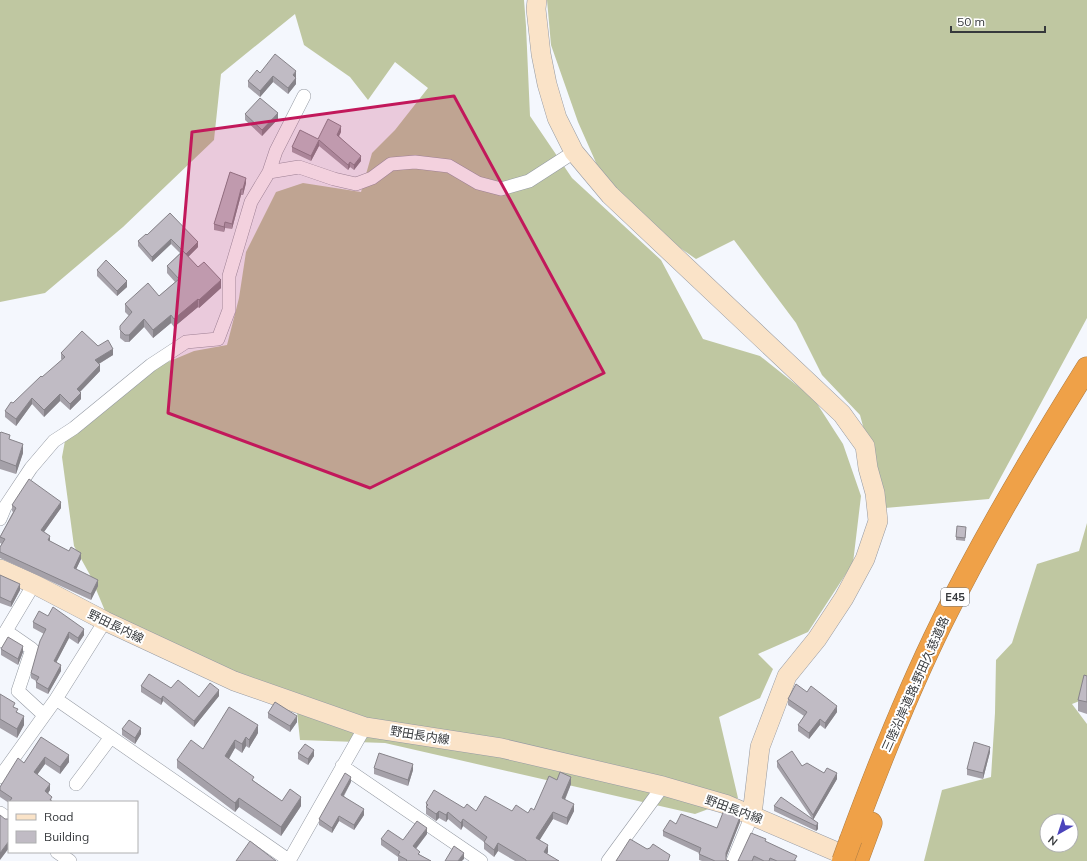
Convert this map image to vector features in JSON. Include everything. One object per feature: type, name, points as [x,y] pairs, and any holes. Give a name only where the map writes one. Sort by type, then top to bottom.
[{"type":"highway","name":"三陸沿岸道路;野田久慈道路","points":[[856,852],[876,770],[942,623],[993,525],[1042,439],[1087,368]]},
{"type":"highway","name":"三陸沿岸道路;野田久慈道路","points":[[843,861],[856,852],[908,730],[955,626],[1003,535],[1059,437],[1087,394]]},
{"type":"street","points":[[537,0],[536,9],[541,54],[547,84],[557,118],[574,152],[610,195],[842,414],[865,446],[868,468],[875,493],[878,522],[865,559],[844,598],[817,639],[788,676],[760,747],[752,815],[733,861]]},
{"type":"street","points":[[0,519],[5,508],[31,468],[54,441],[74,428],[151,364],[186,342],[218,339],[229,310],[229,276],[251,202],[269,172],[276,151],[304,96]]},
{"type":"street","points":[[269,172],[299,167],[334,179],[356,184],[372,178],[390,164],[415,162],[449,166],[478,183],[501,189],[529,181],[574,152]]},
{"type":"street","name":"野田長内線","points":[[0,569],[34,584],[105,621],[234,681],[365,727],[501,748],[663,786],[725,804],[844,855],[856,852]]},
{"type":"street","points":[[34,584],[3,636],[32,649],[18,691],[44,715]]},
{"type":"street","points":[[0,777],[56,698],[105,621]]},
{"type":"street","points":[[56,698],[289,861],[365,727]]},
{"type":"street","points":[[76,784],[111,737]]},
{"type":"street","points":[[342,766],[481,861]]},
{"type":"street","points":[[608,861],[663,786]]},
{"type":"street","points":[[58,853],[70,861]]},
{"type":"highlighted area","points":[[454,96],[604,373],[370,488],[168,413],[192,132]]},
{"type":"green space","points":[[0,0],[524,0],[530,116],[572,178],[661,260],[703,339],[760,356],[814,399],[843,444],[861,496],[853,563],[808,632],[758,654],[773,669],[760,698],[719,717],[738,798],[695,814],[385,743],[300,740],[297,712],[113,630],[90,575],[74,546],[62,457],[67,430],[127,379],[194,351],[227,345],[239,298],[246,252],[276,192],[303,183],[361,192],[372,153],[395,130],[428,88],[395,62],[368,100],[350,77],[304,45],[295,14],[221,74],[214,140],[123,227],[45,293],[0,302]]},
{"type":"green space","points":[[547,0],[1087,0],[1087,318],[989,499],[885,508],[860,415],[822,375],[796,323],[734,240],[696,259],[673,243],[601,174],[578,122],[551,45]]},
{"type":"green space","points":[[1087,523],[1087,698],[1072,704],[1087,724],[1087,861],[924,861],[942,790],[991,777],[995,713],[996,660],[1012,643],[1037,564],[1079,551]]},
{"type":"building","points":[[275,54],[296,71],[293,75],[296,78],[288,88],[273,76],[260,91],[248,81],[257,70],[260,73]]},
{"type":"building","points":[[260,98],[278,113],[262,130],[245,114]]},
{"type":"building","points":[[328,119],[341,126],[337,135],[361,156],[354,165],[350,162],[348,165],[319,140],[311,156],[292,147],[300,130],[318,139]]},
{"type":"building","points":[[230,172],[246,178],[243,189],[241,189],[232,224],[225,222],[224,227],[214,224]]},
{"type":"building","points":[[170,213],[198,242],[186,254],[171,239],[152,257],[138,241],[146,234],[147,235]]},
{"type":"building","points":[[183,251],[198,267],[204,262],[221,280],[199,300],[198,299],[174,319],[171,315],[153,330],[144,319],[129,335],[125,335],[120,330],[120,326],[132,312],[125,304],[148,283],[159,296],[179,279],[167,266]]},
{"type":"building","points":[[106,260],[127,281],[117,291],[97,270]]},
{"type":"building","points":[[82,331],[98,346],[108,340],[113,349],[95,360],[100,365],[77,389],[81,393],[70,404],[60,394],[44,410],[32,398],[16,419],[5,411],[11,402],[13,403],[41,376],[42,377],[65,357],[61,353]]},
{"type":"building","points":[[1,432],[10,435],[9,439],[23,444],[16,466],[0,460]]},
{"type":"building","points":[[29,479],[61,502],[41,530],[50,536],[48,540],[69,551],[71,547],[81,553],[74,568],[98,580],[91,594],[0,552],[0,547],[5,539],[0,537],[16,508],[12,505]]},
{"type":"building","points":[[957,526],[966,527],[965,538],[956,537]]},
{"type":"building","points":[[0,575],[20,584],[11,602],[0,597]]},
{"type":"building","points":[[53,607],[84,629],[78,638],[69,632],[54,661],[61,665],[48,689],[36,682],[39,677],[31,673],[40,641],[46,629],[33,622],[39,611],[48,616]]},
{"type":"building","points":[[8,637],[23,646],[18,659],[1,649]]},
{"type":"building","points":[[149,674],[171,688],[178,680],[199,697],[210,683],[219,690],[194,721],[163,696],[161,699],[141,686]]},
{"type":"building","points":[[1084,675],[1087,676],[1087,702],[1078,700]]},
{"type":"building","points":[[796,684],[807,692],[811,686],[837,706],[825,723],[820,719],[809,733],[798,725],[807,712],[788,699]]},
{"type":"building","points":[[0,694],[15,703],[13,707],[18,709],[16,712],[24,716],[17,729],[0,719]]},
{"type":"building","points":[[275,702],[297,716],[290,726],[268,713]]},
{"type":"building","points":[[229,707],[258,725],[249,740],[246,737],[242,744],[235,740],[225,756],[254,777],[252,780],[282,801],[290,789],[301,797],[281,827],[239,798],[235,803],[177,760],[191,740],[203,749]]},
{"type":"building","points":[[129,720],[141,728],[135,738],[122,729]]},
{"type":"building","points":[[41,737],[69,755],[60,767],[45,757],[34,772],[50,784],[45,791],[52,797],[50,800],[52,801],[10,801],[12,798],[0,790],[0,787],[18,758],[24,763]]},
{"type":"building","points":[[974,742],[990,747],[983,773],[967,769]]},
{"type":"building","points":[[305,744],[314,750],[308,759],[298,753]]},
{"type":"building","points":[[792,751],[802,766],[807,763],[824,773],[827,768],[837,773],[813,815],[777,761]]},
{"type":"building","points":[[379,753],[413,764],[408,780],[374,768]]},
{"type":"building","points":[[560,772],[571,777],[562,798],[574,804],[567,818],[553,812],[536,838],[548,845],[544,852],[559,861],[526,861],[498,843],[494,850],[484,842],[487,837],[463,819],[461,823],[448,812],[446,815],[439,811],[436,814],[426,807],[428,805],[426,803],[434,790],[464,808],[467,804],[476,811],[485,796],[512,811],[516,805],[528,813],[531,808],[534,810],[549,776],[557,780]]},
{"type":"building","points":[[345,773],[351,777],[341,795],[364,809],[354,825],[339,816],[332,828],[319,819]]},
{"type":"building","points":[[781,797],[818,823],[816,826],[774,806]]},
{"type":"building","points":[[724,810],[740,817],[726,853],[726,860],[729,861],[715,861],[699,854],[701,848],[663,831],[670,820],[676,824],[681,814],[717,828]]},
{"type":"building","points":[[0,815],[5,819],[8,819],[8,842],[0,853]]},
{"type":"building","points":[[417,821],[427,828],[413,846],[420,852],[418,854],[431,861],[406,861],[407,860],[398,855],[400,852],[381,839],[388,830],[403,840]]},
{"type":"building","points":[[751,833],[766,839],[765,841],[797,856],[794,861],[777,861],[770,858],[769,861],[764,861],[754,856],[752,861],[738,861]]},
{"type":"building","points":[[630,839],[647,849],[653,844],[670,855],[668,861],[616,861]]},
{"type":"building","points":[[250,841],[276,861],[236,861]]},
{"type":"building","points":[[454,846],[464,853],[458,861],[445,861]]}]
